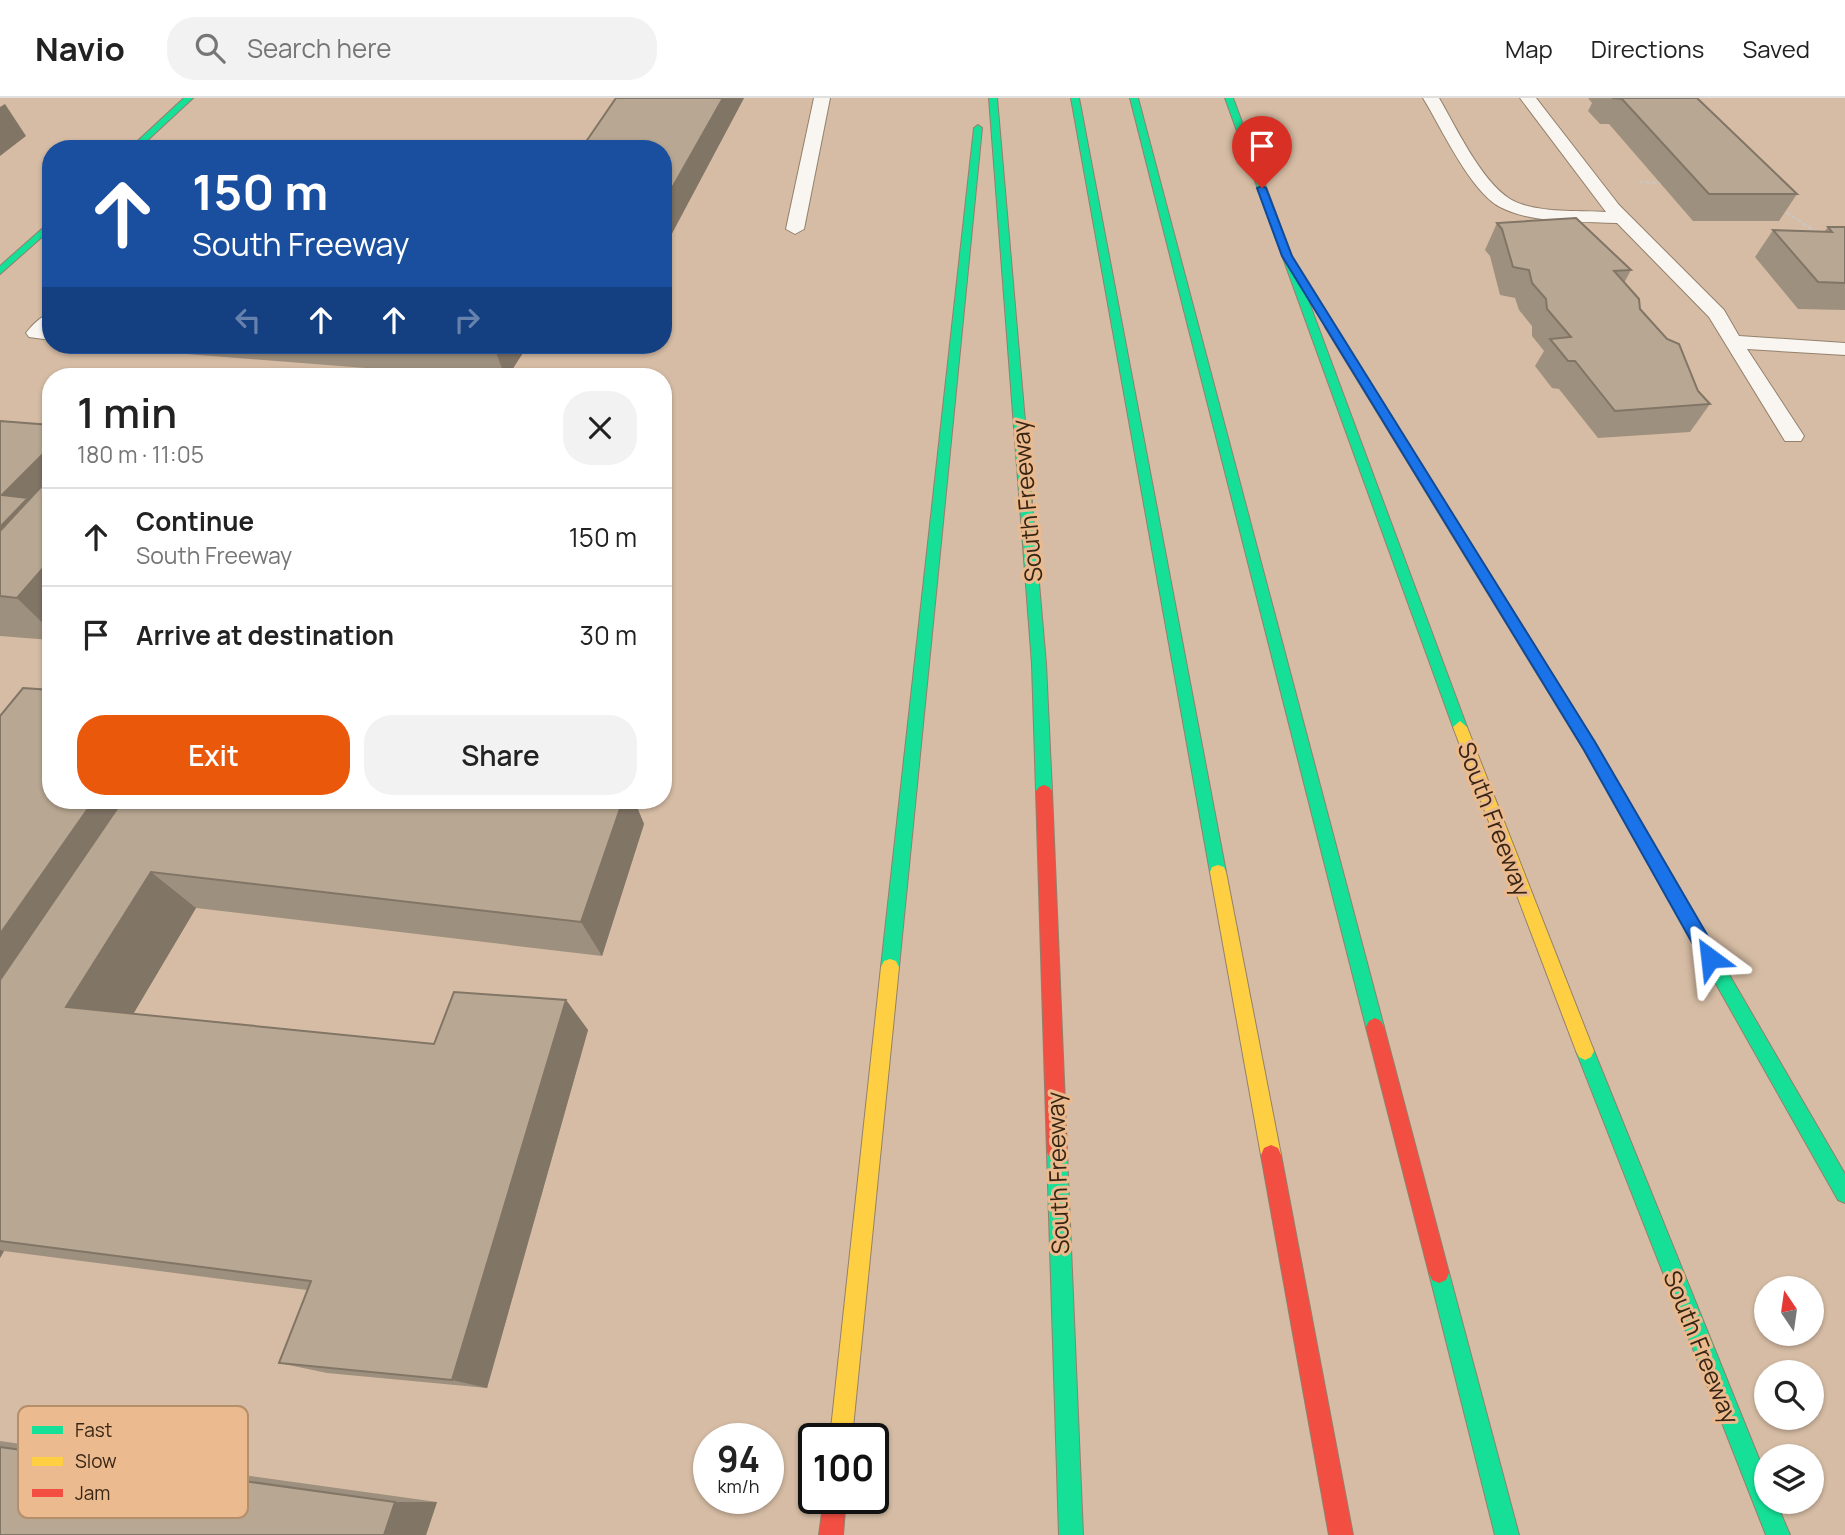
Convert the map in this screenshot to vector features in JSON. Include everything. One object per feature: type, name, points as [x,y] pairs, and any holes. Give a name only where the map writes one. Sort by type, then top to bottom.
[{"type":"main road","points":[[143,140],[189,98]]},
{"type":"main road","points":[[843,1423],[981,98]]},
{"type":"main road","name":"South Freeway","points":[[993,98],[1039,664],[1071,1535]]},
{"type":"main road","points":[[1075,98],[1341,1535]]},
{"type":"main road","points":[[1134,98],[1507,1535]]},
{"type":"main road","name":"South Freeway","points":[[1229,98],[1454,712],[1622,1147],[1777,1535]]},
{"type":"main road","points":[[0,271],[42,232]]},
{"type":"main road","points":[[1287,256],[1589,746],[1845,1193]]},
{"type":"main road","points":[[831,1535],[833,1514]]},
{"type":"lane","points":[[795,229],[822,98]]},
{"type":"lane","points":[[1431,98],[1474,168],[1504,203],[1552,213],[1622,218]]},
{"type":"lane","points":[[1528,98],[1622,218],[1717,314],[1793,436]]},
{"type":"lane","points":[[1732,342],[1845,349]]},
{"type":"path","points":[[1644,193],[1636,183],[1676,183]]},
{"type":"path","points":[[1778,206],[1808,229],[1819,233]]},
{"type":"building","points":[[616,98],[723,98],[672,188],[672,140],[587,140]]},
{"type":"building","points":[[1612,98],[1697,98],[1797,194],[1709,194],[1622,99]]},
{"type":"building","points":[[1576,218],[1631,270],[1614,271],[1639,299],[1640,309],[1667,339],[1679,344],[1698,391],[1710,404],[1615,411],[1575,361],[1568,361],[1550,339],[1571,337],[1547,309],[1546,299],[1532,283],[1529,270],[1513,267],[1502,229],[1497,223]]},
{"type":"building","points":[[1828,227],[1845,227],[1845,283],[1818,282],[1773,230],[1832,232]]},
{"type":"building","points":[[0,421],[42,424],[42,455],[2,495],[28,498],[0,527]]},
{"type":"building","points":[[42,486],[42,569],[17,598],[0,596],[0,531]]},
{"type":"building","points":[[23,688],[42,689],[42,809],[88,809],[0,934],[0,716]]},
{"type":"building","points":[[117,809],[620,809],[581,922],[151,872],[66,1007],[434,1044],[454,992],[566,1000],[452,1380],[279,1363],[311,1281],[0,1241],[0,980]]},
{"type":"building","points":[[0,1447],[18,1450],[18,1518],[248,1518],[248,1482],[395,1502],[384,1535],[0,1535]]},
{"type":"traffic: fast","points":[[143,140],[189,98]]},
{"type":"traffic: fast","points":[[993,98],[1039,664],[1044,791]]},
{"type":"traffic: fast","points":[[1075,98],[1218,872]]},
{"type":"traffic: fast","points":[[1134,98],[1375,1027]]},
{"type":"traffic: fast","points":[[1229,98],[1460,727]]},
{"type":"traffic: fast","points":[[890,967],[978,128]]},
{"type":"traffic: fast","points":[[0,271],[42,232]]},
{"type":"traffic: fast","points":[[1530,650],[1589,746],[1845,1193]]},
{"type":"traffic: fast","points":[[1585,1051],[1778,1535]]},
{"type":"traffic: fast","points":[[1057,1152],[1071,1535]]},
{"type":"traffic: fast","points":[[1439,1273],[1507,1535]]},
{"type":"traffic: slow","points":[[1330,327],[1530,650]]},
{"type":"traffic: slow","points":[[1460,727],[1585,1051]]},
{"type":"traffic: slow","points":[[1218,872],[1271,1155]]},
{"type":"traffic: slow","points":[[843,1423],[890,967]]},
{"type":"traffic: jam","points":[[1044,791],[1057,1152]]},
{"type":"traffic: jam","points":[[1375,1027],[1439,1273]]},
{"type":"traffic: jam","points":[[1271,1155],[1341,1535]]},
{"type":"traffic: jam","points":[[831,1535],[833,1514]]},
{"type":"route","points":[[1262,188],[1287,256],[1589,746],[1710,958]]}]
